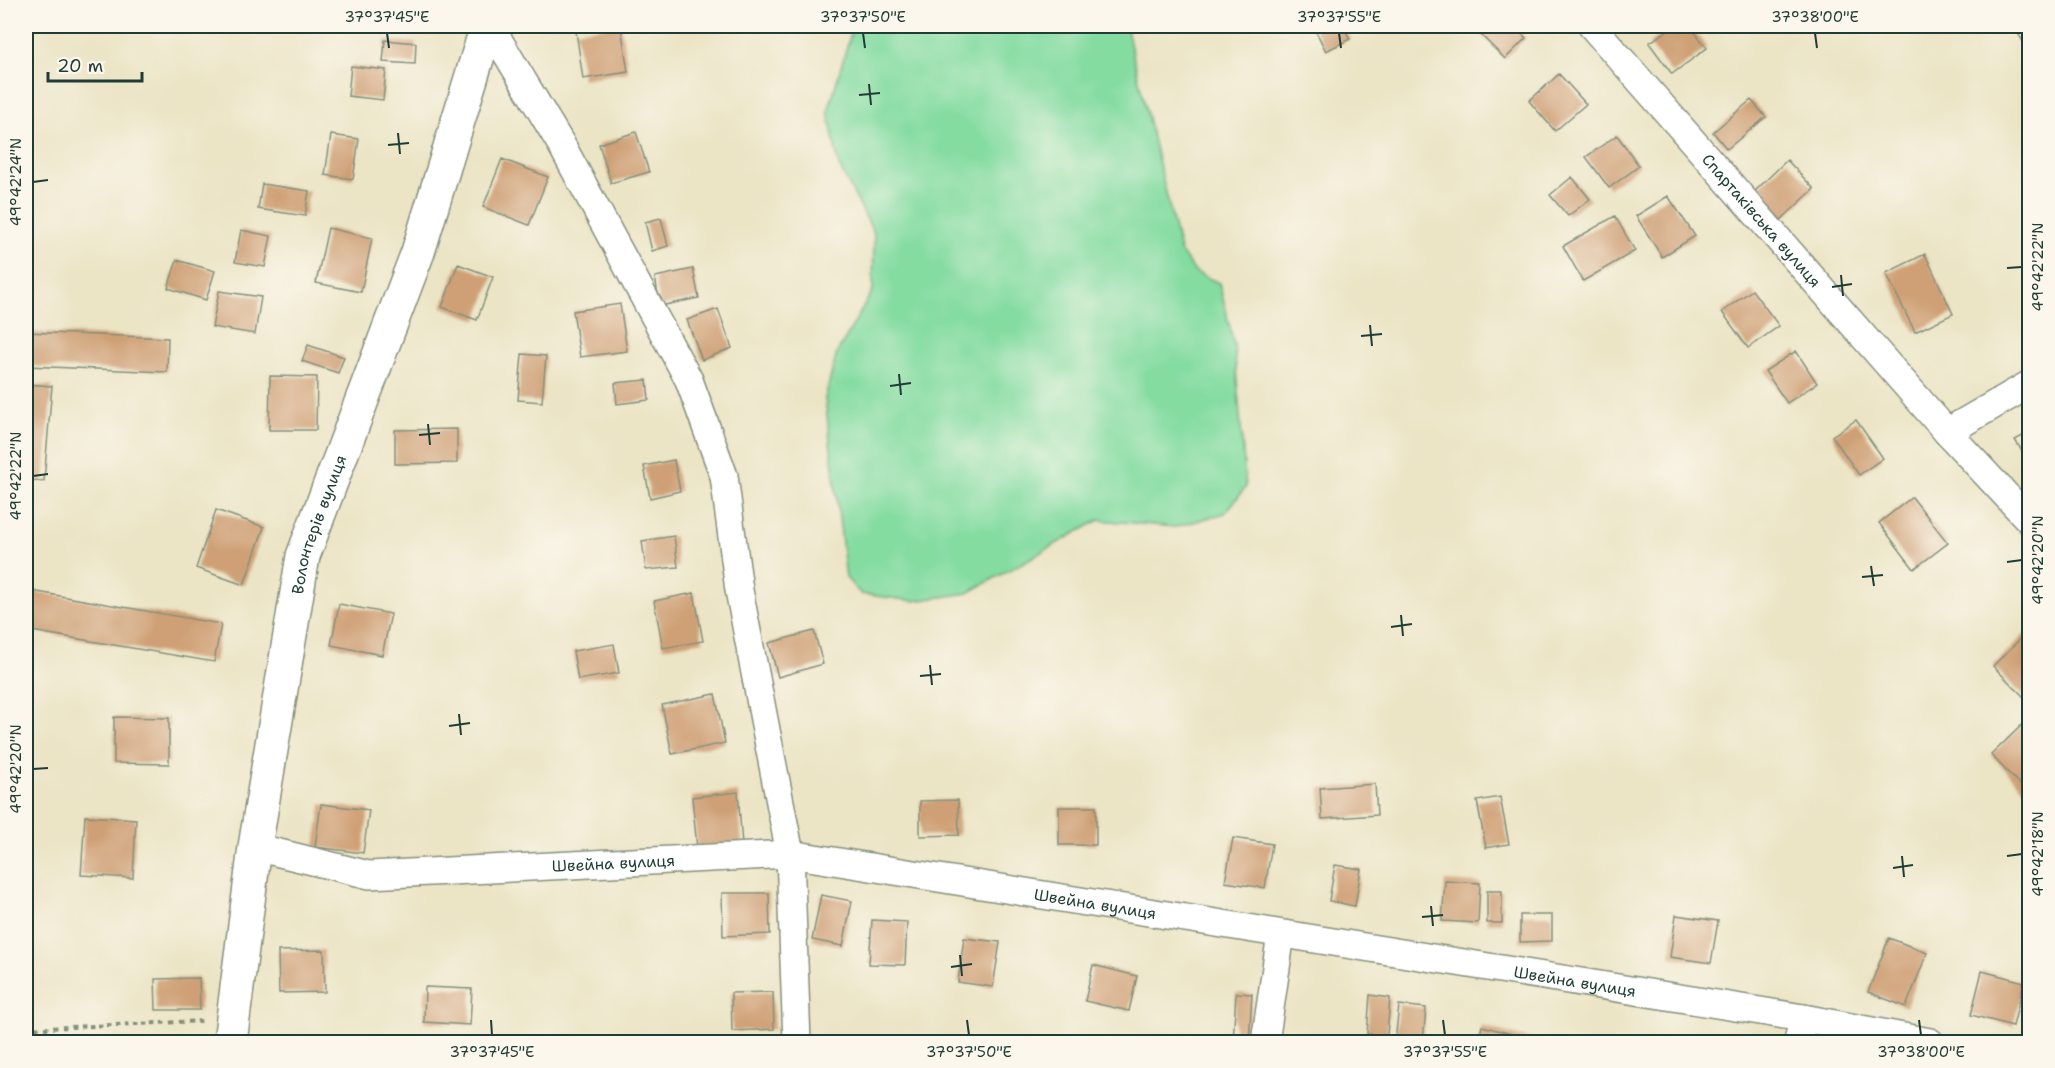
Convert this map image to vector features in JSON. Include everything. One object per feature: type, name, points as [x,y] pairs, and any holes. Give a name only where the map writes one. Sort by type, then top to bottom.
[{"type":"street","name":"Волонтерів вулиця","points":[[231,1031],[255,847],[303,556],[418,252],[488,26]]},
{"type":"street","points":[[488,26],[561,144],[689,380],[724,476],[739,590],[790,855],[797,1042]]},
{"type":"street","name":"Спартаківська вулиця","points":[[1602,29],[1947,432],[2030,521]]},
{"type":"street","points":[[1947,432],[2030,384]]},
{"type":"street","name":"Швейна вулиця","points":[[255,847],[369,875],[790,855],[1281,934],[1800,1030],[1930,1042]]},
{"type":"street","points":[[1265,1042],[1281,934]]},
{"type":"path","points":[[26,1029],[231,1031]]},
{"type":"green space","points":[[853,26],[1126,26],[1180,251],[1195,272],[1219,283],[1234,344],[1246,487],[1225,513],[1175,527],[1099,520],[968,593],[914,601],[861,594],[846,578],[825,398],[837,353],[873,290],[874,233],[839,166],[828,111]]},
{"type":"building","points":[[621,26],[628,72],[583,79],[576,31]]},
{"type":"building","points":[[1313,26],[1343,26],[1350,39],[1326,51]]},
{"type":"building","points":[[1476,26],[1514,26],[1526,38],[1505,59],[1474,28]]},
{"type":"building","points":[[1674,26],[1690,26],[1707,48],[1672,74],[1649,43]]},
{"type":"building","points":[[2022,26],[2030,26],[2030,53],[2016,30]]},
{"type":"building","points":[[385,40],[416,43],[415,64],[383,62]]},
{"type":"building","points":[[351,66],[386,70],[383,100],[348,96]]},
{"type":"building","points":[[1559,74],[1586,104],[1555,131],[1529,101]]},
{"type":"building","points":[[1751,100],[1766,117],[1727,149],[1713,132]]},
{"type":"building","points":[[636,132],[649,172],[611,183],[599,144]]},
{"type":"building","points":[[331,135],[359,139],[353,179],[325,175]]},
{"type":"building","points":[[1617,135],[1639,166],[1609,188],[1586,157]]},
{"type":"building","points":[[502,159],[548,177],[529,225],[483,207]]},
{"type":"building","points":[[1787,160],[1814,189],[1781,220],[1754,192]]},
{"type":"building","points":[[1572,177],[1590,199],[1568,216],[1550,195]]},
{"type":"building","points":[[262,184],[309,191],[305,216],[258,209]]},
{"type":"building","points":[[1668,196],[1695,236],[1662,257],[1636,216]]},
{"type":"building","points":[[1615,216],[1635,251],[1583,281],[1563,246]]},
{"type":"building","points":[[661,218],[668,246],[652,251],[645,222]]},
{"type":"building","points":[[328,228],[372,238],[361,292],[316,283]]},
{"type":"building","points":[[241,230],[271,236],[265,267],[235,262]]},
{"type":"building","points":[[1925,254],[1953,314],[1915,332],[1886,273]]},
{"type":"building","points":[[177,260],[215,271],[206,300],[168,288]]},
{"type":"building","points":[[458,264],[493,277],[477,320],[442,307]]},
{"type":"building","points":[[693,269],[699,298],[660,306],[655,277]]},
{"type":"building","points":[[1752,290],[1779,326],[1748,348],[1722,312]]},
{"type":"building","points":[[219,291],[261,297],[255,334],[212,327]]},
{"type":"building","points":[[620,304],[627,351],[580,357],[573,311]]},
{"type":"building","points":[[718,309],[732,348],[702,360],[687,320]]},
{"type":"building","points":[[26,332],[168,338],[167,372],[26,366]]},
{"type":"building","points":[[308,345],[344,357],[338,373],[302,361]]},
{"type":"building","points":[[1796,351],[1817,383],[1787,403],[1765,371]]},
{"type":"building","points":[[522,354],[546,356],[542,402],[518,400]]},
{"type":"building","points":[[270,376],[317,377],[316,430],[269,430]]},
{"type":"building","points":[[647,380],[649,400],[617,404],[615,383]]},
{"type":"building","points":[[26,384],[52,386],[44,481],[26,480]]},
{"type":"building","points":[[1856,420],[1883,458],[1859,475],[1832,436]]},
{"type":"building","points":[[457,429],[457,463],[395,464],[395,430]]},
{"type":"building","points":[[2030,432],[2030,464],[2015,440]]},
{"type":"building","points":[[674,460],[680,491],[650,498],[644,466]]},
{"type":"building","points":[[1912,497],[1948,543],[1914,569],[1879,523]]},
{"type":"building","points":[[216,510],[264,527],[244,585],[196,568]]},
{"type":"building","points":[[674,536],[678,567],[646,570],[642,541]]},
{"type":"building","points":[[26,590],[221,624],[214,662],[26,630]]},
{"type":"building","points":[[694,593],[703,641],[663,648],[654,601]]},
{"type":"building","points":[[339,604],[391,614],[382,655],[331,645]]},
{"type":"building","points":[[2030,629],[2030,703],[1993,666]]},
{"type":"building","points":[[814,631],[823,664],[778,677],[769,643]]},
{"type":"building","points":[[614,644],[619,673],[578,680],[573,651]]},
{"type":"building","points":[[715,694],[725,743],[672,754],[662,705]]},
{"type":"building","points":[[114,717],[169,718],[169,764],[114,763]]},
{"type":"building","points":[[2030,717],[2030,791],[2028,793],[1991,755]]},
{"type":"building","points":[[1375,784],[1377,815],[1322,819],[1320,788]]},
{"type":"building","points":[[738,792],[742,845],[697,848],[692,797]]},
{"type":"building","points":[[1500,797],[1509,844],[1486,848],[1477,801]]},
{"type":"building","points":[[958,800],[959,835],[920,836],[920,801]]},
{"type":"building","points":[[321,804],[369,810],[363,853],[315,847]]},
{"type":"building","points":[[1059,807],[1096,807],[1096,845],[1059,845]]},
{"type":"building","points":[[85,816],[136,819],[133,878],[81,875]]},
{"type":"building","points":[[1233,838],[1272,844],[1265,888],[1225,882]]},
{"type":"building","points":[[1335,865],[1361,869],[1355,906],[1329,901]]},
{"type":"building","points":[[1445,881],[1480,883],[1478,923],[1442,921]]},
{"type":"building","points":[[1487,891],[1502,891],[1502,923],[1487,923]]},
{"type":"building","points":[[722,893],[769,893],[770,934],[723,936]]},
{"type":"building","points":[[821,895],[852,901],[843,946],[812,940]]},
{"type":"building","points":[[1520,915],[1552,915],[1552,941],[1520,942]]},
{"type":"building","points":[[1676,915],[1718,921],[1711,963],[1670,957]]},
{"type":"building","points":[[872,920],[907,922],[905,965],[869,964]]},
{"type":"building","points":[[964,938],[1000,942],[993,987],[958,982]]},
{"type":"building","points":[[1889,938],[1927,953],[1906,1007],[1868,992]]},
{"type":"building","points":[[324,950],[325,992],[279,993],[278,951]]},
{"type":"building","points":[[1093,965],[1137,976],[1129,1011],[1085,1001]]},
{"type":"building","points":[[1982,971],[2024,982],[2013,1026],[1971,1015]]},
{"type":"building","points":[[199,978],[200,1010],[156,1010],[155,979]]},
{"type":"building","points":[[425,987],[472,989],[470,1025],[424,1022]]},
{"type":"building","points":[[773,992],[774,1029],[732,1031],[731,993]]},
{"type":"building","points":[[1236,993],[1252,994],[1249,1042],[1233,1042]]},
{"type":"building","points":[[1370,995],[1390,998],[1387,1035],[1367,1034]]},
{"type":"building","points":[[1399,1005],[1426,1008],[1423,1042],[1395,1042]]},
{"type":"building","points":[[1482,1026],[1534,1040],[1534,1042],[1478,1042]]},
{"type":"building","points":[[1292,1034],[1321,1035],[1321,1042],[1292,1042]]}]
